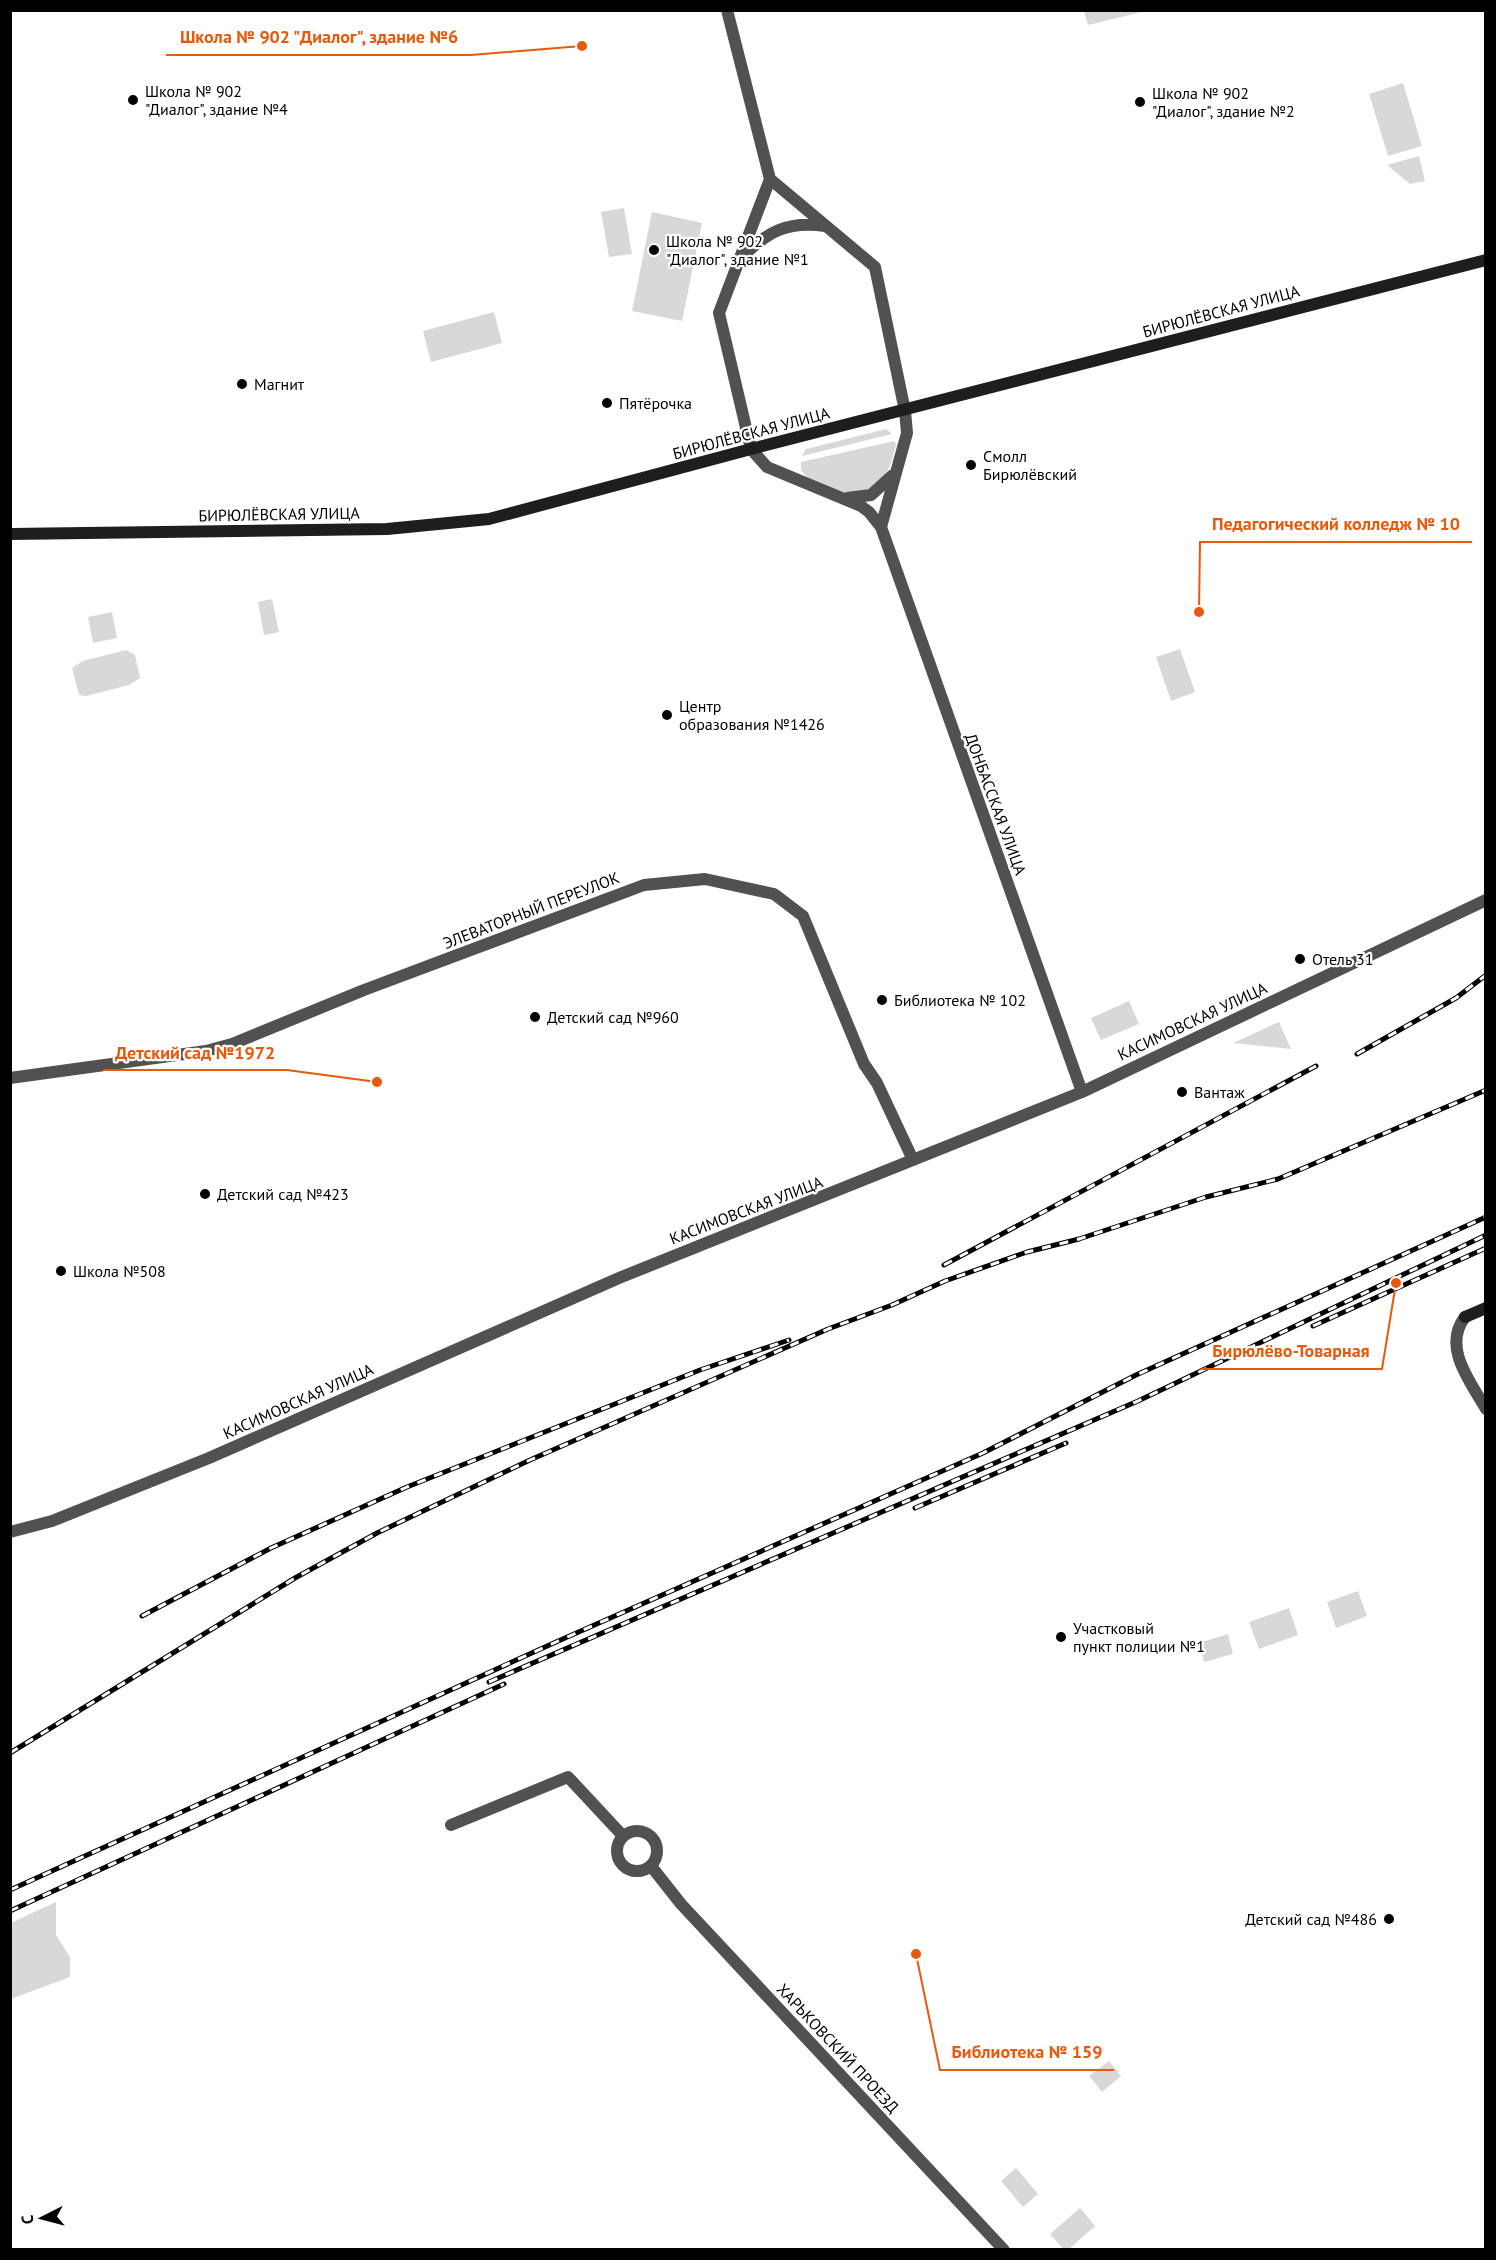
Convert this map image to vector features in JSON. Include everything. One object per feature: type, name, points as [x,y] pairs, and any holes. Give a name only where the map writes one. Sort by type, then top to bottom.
[{"type":"street","points":[[727,10],[770,179],[875,267],[905,411],[906,433],[881,527]]},
{"type":"street","points":[[770,179],[719,313],[751,449],[767,467],[869,512],[881,527]]},
{"type":"street","points":[[739,260],[782,228],[794,224],[825,226]]},
{"type":"street","name":"БИРЮЛЁВСКАЯ УЛИЦА","points":[[10,534],[387,529],[473,521],[560,502],[751,449],[1485,260]]},
{"type":"street","points":[[837,496],[853,499],[871,495],[886,483],[896,470]]},
{"type":"street","name":"ДОНБАССКАЯ УЛИЦА","points":[[881,527],[1082,1092]]},
{"type":"street","name":"ЭЛЕВАТОРНЫЙ ПЕРЕУЛОК","points":[[10,1078],[206,1051],[232,1044],[364,990],[644,885],[705,879],[774,894],[803,916],[864,1064],[878,1083],[913,1160]]},
{"type":"street","name":"КАСИМОВСКАЯ УЛИЦА","points":[[10,1532],[52,1521],[209,1458],[619,1278],[1082,1092],[1485,900]]},
{"type":"street","points":[[1485,1308],[1465,1317],[1458,1329],[1455,1343],[1457,1355],[1485,1409]]},
{"type":"street","points":[[451,1824],[568,1776],[623,1836]]},
{"type":"street","points":[[633,1831],[643,1832],[652,1837],[656,1846],[656,1857],[651,1866],[636,1871],[622,1865],[616,1850],[623,1836],[633,1831]]},
{"type":"street","name":"ХАРЬКОВСКИЙ ПРОЕЗД","points":[[651,1866],[681,1904],[1004,2250]]},
{"type":"shaded area","points":[[1084,10],[1146,11],[1088,25]]},
{"type":"shaded area","points":[[1403,83],[1422,146],[1388,156],[1369,94]]},
{"type":"shaded area","points":[[1419,156],[1425,181],[1410,184],[1387,165]]},
{"type":"shaded area","points":[[624,208],[632,254],[609,257],[601,212]]},
{"type":"shaded area","points":[[652,212],[702,223],[682,321],[632,311]]},
{"type":"shaded area","points":[[494,312],[502,343],[431,362],[423,331]]},
{"type":"shaded area","points":[[886,429],[892,434],[802,456],[806,449]]},
{"type":"shaded area","points":[[894,441],[896,444],[888,470],[875,487],[866,492],[855,494],[828,487],[813,481],[801,470],[801,462]]},
{"type":"shaded area","points":[[272,599],[279,632],[264,635],[258,602]]},
{"type":"shaded area","points":[[112,612],[117,638],[93,643],[88,617]]},
{"type":"shaded area","points":[[1180,649],[1195,692],[1171,701],[1156,657]]},
{"type":"shaded area","points":[[126,650],[135,655],[140,678],[129,685],[86,696],[79,695],[72,668],[83,661]]},
{"type":"shaded area","points":[[1129,1001],[1139,1024],[1101,1040],[1091,1018]]},
{"type":"shaded area","points":[[1279,1022],[1291,1049],[1233,1043]]},
{"type":"shaded area","points":[[1358,1591],[1367,1616],[1336,1628],[1327,1602]]},
{"type":"shaded area","points":[[1289,1608],[1298,1635],[1259,1649],[1249,1622]]},
{"type":"shaded area","points":[[1228,1634],[1233,1654],[1204,1662],[1199,1643]]},
{"type":"shaded area","points":[[56,1902],[56,1935],[70,1957],[70,1977],[11,1999],[11,1923]]},
{"type":"shaded area","points":[[1109,2061],[1121,2076],[1102,2092],[1089,2076]]},
{"type":"shaded area","points":[[1016,2168],[1038,2194],[1023,2207],[1001,2181]]},
{"type":"shaded area","points":[[1080,2208],[1095,2226],[1069,2249],[1063,2249],[1050,2234]]},
{"type":"railway","points":[[1357,1054],[1456,998],[1486,975]]},
{"type":"railway","points":[[944,1265],[1316,1066]]},
{"type":"railway","points":[[10,1753],[295,1578],[377,1533],[530,1460],[828,1329],[892,1305],[945,1281],[1027,1252],[1079,1239],[1206,1197],[1278,1179],[1486,1090]]},
{"type":"railway","points":[[10,1890],[556,1642],[983,1453],[1136,1375],[1486,1217]]},
{"type":"railway","points":[[489,1682],[1138,1401],[1486,1235]]},
{"type":"railway","points":[[1313,1326],[1486,1248]]},
{"type":"railway","points":[[142,1616],[271,1548],[407,1487],[700,1370],[789,1340]]},
{"type":"railway","points":[[915,1508],[1066,1443]]},
{"type":"railway","points":[[10,1911],[504,1684]]},
{"type":"place","name":"Школа № 902 \"Диалог\", здание №6","points":[[582,46]]},
{"type":"place","name":"Школа № 902 \"Диалог\", здание №4","points":[[133,100]]},
{"type":"place","name":"Школа № 902 \"Диалог\", здание №2","points":[[1140,102]]},
{"type":"place","name":"Школа № 902 \"Диалог\", здание №1","points":[[654,250]]},
{"type":"place","name":"Магнит","points":[[242,384]]},
{"type":"place","name":"Пятёрочка","points":[[607,403]]},
{"type":"place","name":"Смолл Бирюлёвский","points":[[971,465]]},
{"type":"place","name":"Педагогический колледж № 10","points":[[1199,612]]},
{"type":"place","name":"Центр образования №1426","points":[[667,715]]},
{"type":"place","name":"Отель 31","points":[[1300,959]]},
{"type":"place","name":"Библиотека № 102","points":[[882,1000]]},
{"type":"place","name":"Детский сад №960","points":[[535,1017]]},
{"type":"place","name":"Детский сад №1972","points":[[377,1082]]},
{"type":"place","name":"Вантаж","points":[[1182,1092]]},
{"type":"place","name":"Детский сад №423","points":[[205,1194]]},
{"type":"place","name":"Школа №508","points":[[61,1271]]},
{"type":"place","name":"Бирюлёво-Товарная","points":[[1396,1283]]},
{"type":"place","name":"Участковый пункт полиции №1","points":[[1061,1637]]},
{"type":"place","name":"Детский сад №486","points":[[1389,1919]]},
{"type":"place","name":"Библиотека № 159","points":[[916,1954]]}]
